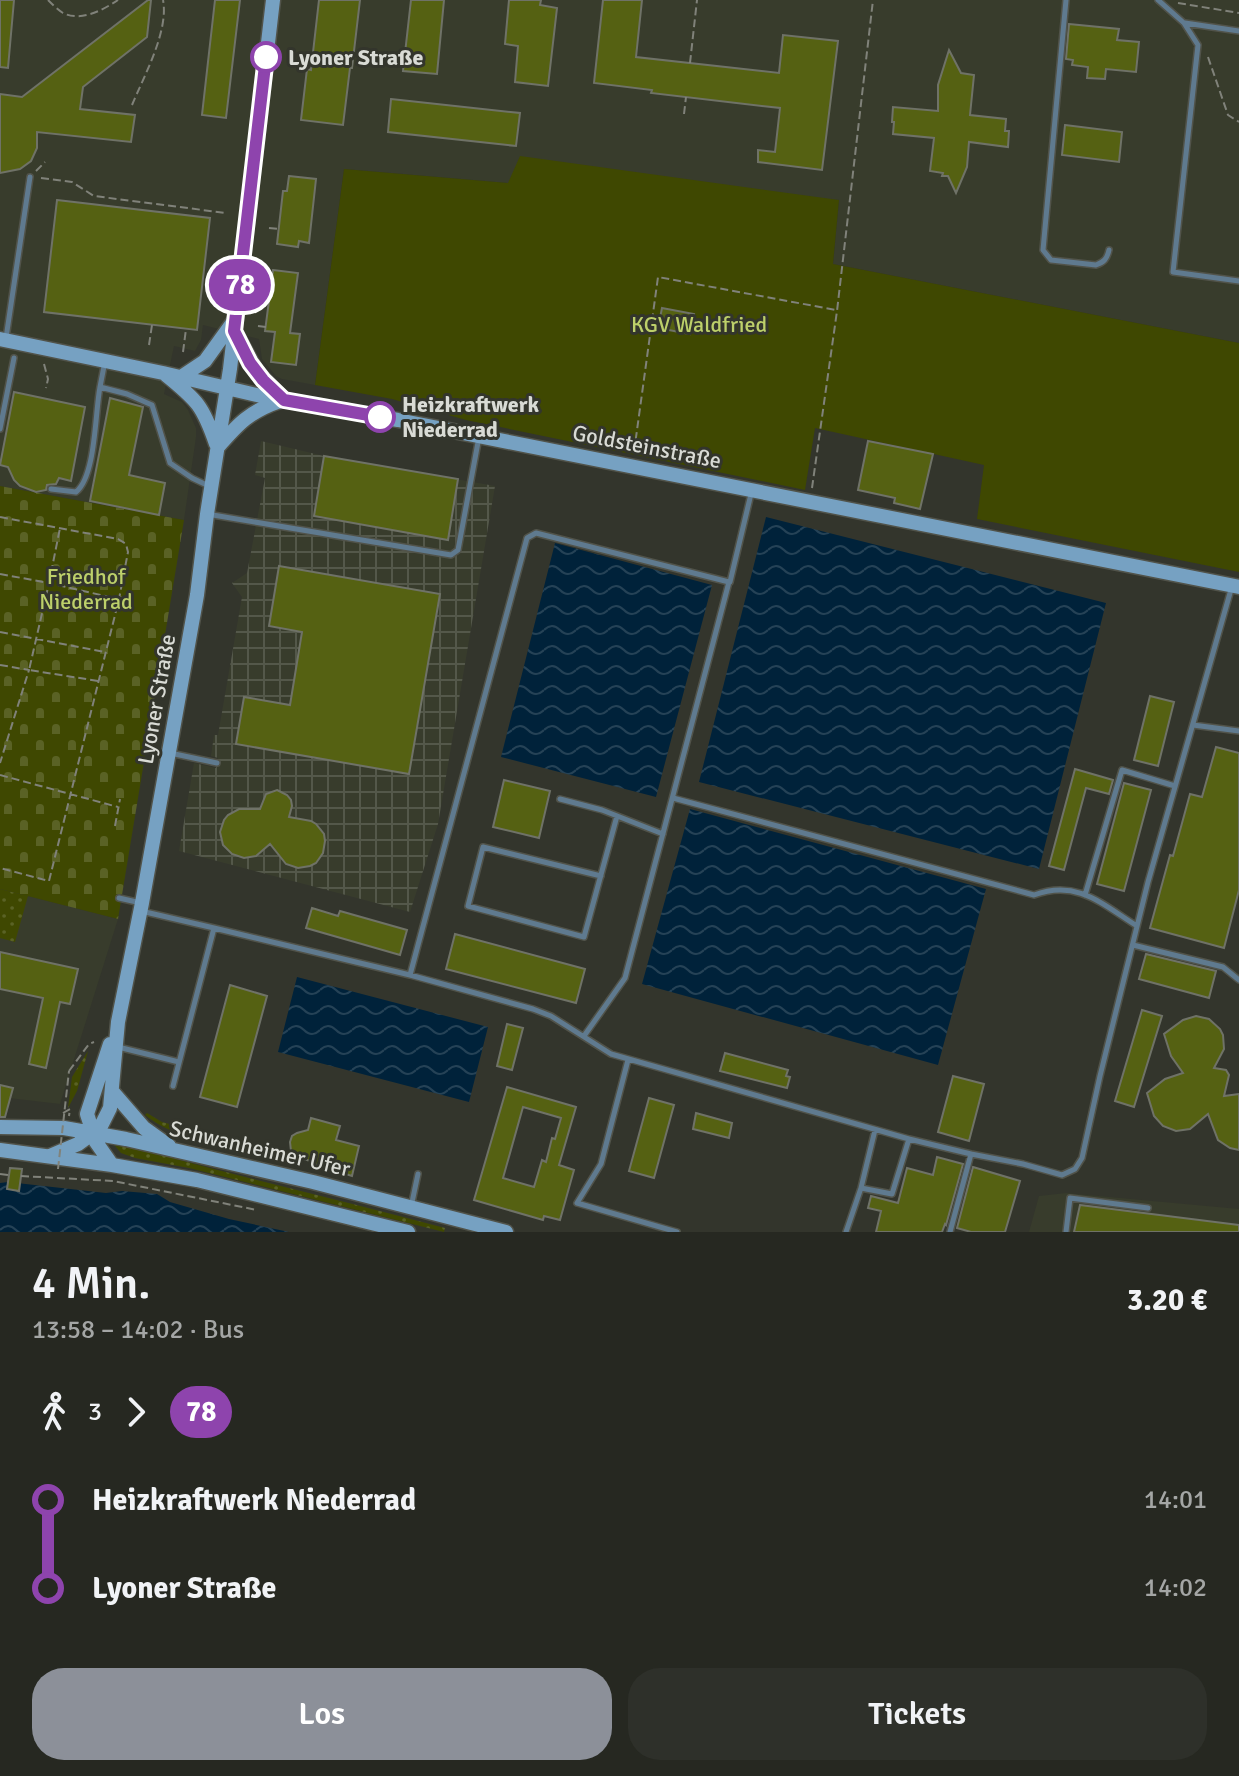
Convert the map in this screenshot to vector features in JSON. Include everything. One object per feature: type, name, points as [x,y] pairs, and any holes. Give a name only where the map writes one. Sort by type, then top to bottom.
[{"type":"main road","name":"Lyoner Straße","points":[[93,1133],[110,1108],[118,1022],[197,595],[227,388],[273,0]]},
{"type":"main road","points":[[163,373],[200,405],[217,448],[251,413],[284,400],[250,363],[235,324],[205,361],[181,377]]},
{"type":"main road","name":"Goldsteinstraße","points":[[3,340],[284,400],[1236,586]]},
{"type":"main road","name":"Lyoner Straße","points":[[87,1114],[118,1022]]},
{"type":"main road","points":[[112,1091],[144,1128],[176,1151]]},
{"type":"main road","points":[[64,1128],[87,1114],[101,1150],[112,1165]]},
{"type":"main road","name":"Schwanheimer Ufer","points":[[0,1127],[64,1128],[93,1133],[313,1182],[506,1232]]},
{"type":"main road","points":[[54,1163],[93,1133]]},
{"type":"main road","name":"Schwanheimer Ufer","points":[[0,1150],[54,1163],[112,1165],[197,1180],[408,1232]]},
{"type":"lane","points":[[1066,0],[1043,250],[1051,260],[1096,265],[1103,263],[1109,250]]},
{"type":"lane","points":[[1158,0],[1184,23],[1198,45],[1173,272],[1239,281]]},
{"type":"lane","points":[[1184,23],[1239,31]]},
{"type":"lane","points":[[3,340],[30,177]]},
{"type":"lane","points":[[0,429],[14,358]]},
{"type":"lane","points":[[51,489],[76,492],[84,483],[96,429],[97,400],[105,360]]},
{"type":"lane","points":[[100,387],[152,405],[170,463],[212,488]]},
{"type":"lane","points":[[207,514],[451,555],[458,550],[479,436]]},
{"type":"lane","points":[[584,1036],[625,978],[752,489]]},
{"type":"lane","points":[[410,975],[527,538],[536,533],[729,582]]},
{"type":"lane","points":[[119,898],[214,928],[410,975],[533,1009],[551,1016],[611,1054],[628,1060],[875,1130],[1062,1175],[1075,1169],[1082,1158],[1137,926],[1175,786],[1236,586]]},
{"type":"lane","points":[[1193,725],[1239,731]]},
{"type":"lane","points":[[169,753],[217,763]]},
{"type":"lane","points":[[1085,895],[1122,770],[1175,786]]},
{"type":"lane","points":[[673,798],[1034,895],[1049,890],[1077,890],[1137,926]]},
{"type":"lane","points":[[560,799],[663,834]]},
{"type":"lane","points":[[601,876],[483,847],[468,906],[584,937],[601,876],[617,816]]},
{"type":"lane","points":[[173,1086],[214,928]]},
{"type":"lane","points":[[1133,945],[1223,967],[1239,980]]},
{"type":"lane","points":[[116,1046],[179,1062]]},
{"type":"lane","points":[[628,1060],[601,1164],[577,1203],[677,1232]]},
{"type":"lane","points":[[846,1232],[875,1130]]},
{"type":"lane","points":[[861,1188],[892,1194],[909,1139]]},
{"type":"lane","points":[[950,1232],[971,1154]]},
{"type":"lane","points":[[411,1208],[418,1174]]},
{"type":"lane","points":[[1066,1232],[1070,1198],[1148,1208]]},
{"type":"path","points":[[48,0],[64,14],[85,16],[118,0]]},
{"type":"path","points":[[132,105],[157,43],[165,11],[163,0]]},
{"type":"path","points":[[690,63],[697,0]]},
{"type":"path","points":[[810,501],[837,311],[873,0]]},
{"type":"path","points":[[1171,2],[1239,13]]},
{"type":"path","points":[[1198,45],[1210,59],[1228,115],[1239,122]]},
{"type":"path","points":[[684,114],[686,97]]},
{"type":"path","points":[[30,177],[72,182],[94,196],[226,213]]},
{"type":"path","points":[[269,228],[279,229]]},
{"type":"path","points":[[632,466],[658,277],[837,311]]},
{"type":"path","points":[[149,345],[152,325]]},
{"type":"path","points":[[258,326],[266,327]]},
{"type":"path","points":[[183,352],[186,329]]},
{"type":"path","points":[[44,364],[48,379],[46,388]]},
{"type":"path","points":[[0,517],[118,539],[126,544],[128,552],[49,881],[0,868]]},
{"type":"path","points":[[0,763],[29,670],[60,528]]},
{"type":"path","points":[[0,574],[119,599]]},
{"type":"path","points":[[0,632],[106,653]]},
{"type":"path","points":[[0,665],[99,681]]},
{"type":"path","points":[[0,775],[118,807]]},
{"type":"path","points":[[115,826],[120,799]]},
{"type":"path","points":[[54,1163],[69,1071],[89,1044],[99,1040]]},
{"type":"path","points":[[0,1174],[9,1175]]},
{"type":"path","points":[[21,1176],[113,1181],[264,1212]]},
{"type":"shaded area","points":[[0,0],[1239,0],[1239,343],[833,264],[839,200],[508,183],[344,169],[315,385],[276,376],[262,359],[259,339],[203,325],[201,340],[195,351],[174,346],[164,394],[182,402],[196,428],[184,520],[0,486]]},
{"type":"shaded area","name":"Heizkraftwerk Niederrad","points":[[261,441],[324,456],[495,486],[438,824],[410,912],[179,851],[194,763],[216,768],[218,758],[211,756],[214,735],[218,735],[242,597],[232,583],[247,573],[265,478],[255,475]]},
{"type":"shaded area","points":[[0,889],[118,919],[60,1104],[0,1097]]},
{"type":"shaded area","points":[[1066,1193],[1239,1209],[1239,1232],[1029,1232],[1039,1196]]},
{"type":"green space","name":"KGV Waldfried","points":[[520,156],[839,200],[833,264],[1239,343],[1239,572],[977,519],[984,465],[815,428],[805,490],[466,420],[392,399],[315,385],[344,169],[508,183]]},
{"type":"green space","name":"Friedhof Niederrad","points":[[0,486],[184,520],[118,919],[0,889]]},
{"type":"green space","points":[[0,889],[28,896],[15,942],[0,938]]},
{"type":"green space","points":[[88,1051],[77,1091],[68,1108],[72,1077]]},
{"type":"green space","points":[[147,1113],[162,1122],[224,1139],[254,1151],[183,1135],[157,1123],[145,1115]]},
{"type":"green space","points":[[111,1141],[445,1228],[444,1232],[189,1168],[135,1158],[121,1153]]},
{"type":"water","points":[[766,517],[1106,603],[1039,869],[699,782]]},
{"type":"water","points":[[555,543],[712,585],[656,797],[501,757]]},
{"type":"water","points":[[690,809],[986,889],[938,1065],[642,984]]},
{"type":"water","points":[[297,977],[488,1027],[469,1102],[278,1052]]},
{"type":"water","points":[[0,1183],[106,1193],[157,1194],[170,1202],[229,1219],[289,1232],[0,1232]]},
{"type":"building","points":[[0,0],[14,0],[8,68],[0,67]]},
{"type":"building","points":[[151,0],[147,37],[83,87],[80,109],[135,115],[131,142],[37,132],[37,148],[31,161],[20,169],[0,173],[0,94],[22,97]]},
{"type":"building","points":[[215,0],[240,0],[226,118],[202,115]]},
{"type":"building","points":[[319,0],[360,0],[343,125],[301,120],[307,69],[311,70]]},
{"type":"building","points":[[411,0],[444,0],[437,74],[403,71]]},
{"type":"building","points":[[509,0],[541,0],[540,5],[557,8],[548,86],[515,82],[518,46],[505,44]]},
{"type":"building","points":[[603,0],[642,0],[636,57],[779,73],[783,35],[838,41],[822,170],[758,162],[758,150],[775,152],[780,108],[594,83]]},
{"type":"building","points":[[1069,24],[1119,29],[1117,40],[1139,42],[1136,72],[1106,69],[1105,79],[1087,78],[1088,67],[1072,65],[1073,60],[1066,59]]},
{"type":"building","points":[[949,50],[961,73],[974,75],[970,115],[1006,119],[1005,131],[1009,131],[1008,147],[969,142],[967,167],[956,193],[948,176],[930,171],[934,138],[893,134],[892,122],[893,107],[938,111],[938,85]]},
{"type":"building","points":[[391,99],[520,113],[516,146],[388,132]]},
{"type":"building","points":[[1065,125],[1122,132],[1119,162],[1062,155]]},
{"type":"building","points":[[289,176],[316,179],[309,243],[299,241],[298,247],[277,244],[283,191],[287,191]]},
{"type":"building","points":[[57,200],[210,218],[197,330],[44,312]]},
{"type":"building","points":[[273,270],[298,273],[290,333],[300,334],[296,365],[271,362],[275,332],[265,331]]},
{"type":"building","points":[[662,308],[694,314],[690,334],[658,328]]},
{"type":"building","points":[[14,392],[85,407],[71,481],[59,478],[56,484],[47,485],[46,490],[36,492],[20,486],[8,467],[0,465]]},
{"type":"building","points":[[110,398],[143,407],[129,475],[165,483],[159,515],[90,501]]},
{"type":"building","points":[[868,441],[933,454],[920,509],[894,503],[895,498],[858,490]]},
{"type":"building","points":[[324,456],[458,479],[448,540],[314,516]]},
{"type":"building","points":[[279,566],[440,594],[409,774],[236,744],[244,697],[290,705],[302,632],[269,626]]},
{"type":"building","points":[[1150,696],[1174,702],[1158,766],[1134,760]]},
{"type":"building","points":[[1216,747],[1239,753],[1239,890],[1224,948],[1150,928],[1190,794],[1202,797]]},
{"type":"building","points":[[1075,769],[1113,780],[1109,794],[1086,788],[1064,870],[1049,866]]},
{"type":"building","points":[[504,780],[550,791],[539,838],[493,827]]},
{"type":"building","points":[[1124,783],[1151,790],[1124,891],[1097,884]]},
{"type":"building","points":[[277,790],[291,800],[289,817],[311,821],[324,834],[323,853],[310,866],[298,868],[286,864],[270,844],[256,856],[244,858],[232,854],[223,845],[220,832],[228,815],[239,809],[260,809],[266,794]]},
{"type":"building","points":[[312,908],[338,916],[340,911],[407,930],[400,955],[306,928]]},
{"type":"building","points":[[455,934],[585,969],[576,1003],[446,969]]},
{"type":"building","points":[[0,952],[78,969],[70,1004],[60,1002],[46,1068],[29,1064],[43,998],[0,989]]},
{"type":"building","points":[[1146,954],[1216,971],[1209,998],[1139,979]]},
{"type":"building","points":[[230,985],[267,996],[237,1107],[200,1097]]},
{"type":"building","points":[[1142,1010],[1162,1016],[1134,1107],[1115,1101]]},
{"type":"building","points":[[1196,1016],[1209,1019],[1223,1035],[1224,1049],[1214,1068],[1226,1070],[1229,1075],[1224,1096],[1239,1094],[1239,1150],[1218,1140],[1208,1114],[1190,1129],[1176,1131],[1163,1126],[1154,1116],[1147,1093],[1165,1079],[1183,1073],[1171,1056],[1164,1034],[1183,1020]]},
{"type":"building","points":[[507,1024],[523,1028],[512,1070],[497,1066]]},
{"type":"building","points":[[725,1053],[788,1070],[787,1088],[720,1071]]},
{"type":"building","points":[[953,1076],[984,1084],[969,1141],[938,1132]]},
{"type":"building","points":[[0,1085],[13,1088],[5,1117],[0,1117]]},
{"type":"building","points":[[507,1087],[576,1107],[559,1165],[574,1170],[560,1220],[544,1216],[543,1220],[474,1200]],"holes":[[[523,1107],[561,1118],[534,1187],[503,1178]]]},
{"type":"building","points":[[649,1098],[674,1105],[654,1178],[629,1171]]},
{"type":"building","points":[[696,1113],[732,1123],[729,1138],[693,1129]]},
{"type":"building","points":[[311,1118],[340,1126],[336,1140],[359,1146],[352,1176],[313,1164],[291,1151],[292,1136],[308,1130]]},
{"type":"building","points":[[937,1157],[963,1164],[942,1232],[876,1232],[881,1211],[868,1208],[871,1196],[898,1203],[907,1168],[933,1175]]},
{"type":"building","points":[[973,1167],[1020,1181],[1005,1232],[971,1232],[957,1228]]},
{"type":"building","points":[[10,1168],[22,1169],[19,1191],[7,1189]]},
{"type":"building","points":[[1080,1205],[1239,1225],[1239,1232],[1074,1232]]},
{"type":"bus line","name":"78","points":[[266,57],[234,331],[250,363],[284,400],[380,417]]},
{"type":"place","name":"Lyoner Straße","points":[[266,57]]},
{"type":"place","name":"Heizkraftwerk Niederrad","points":[[380,417]]}]
